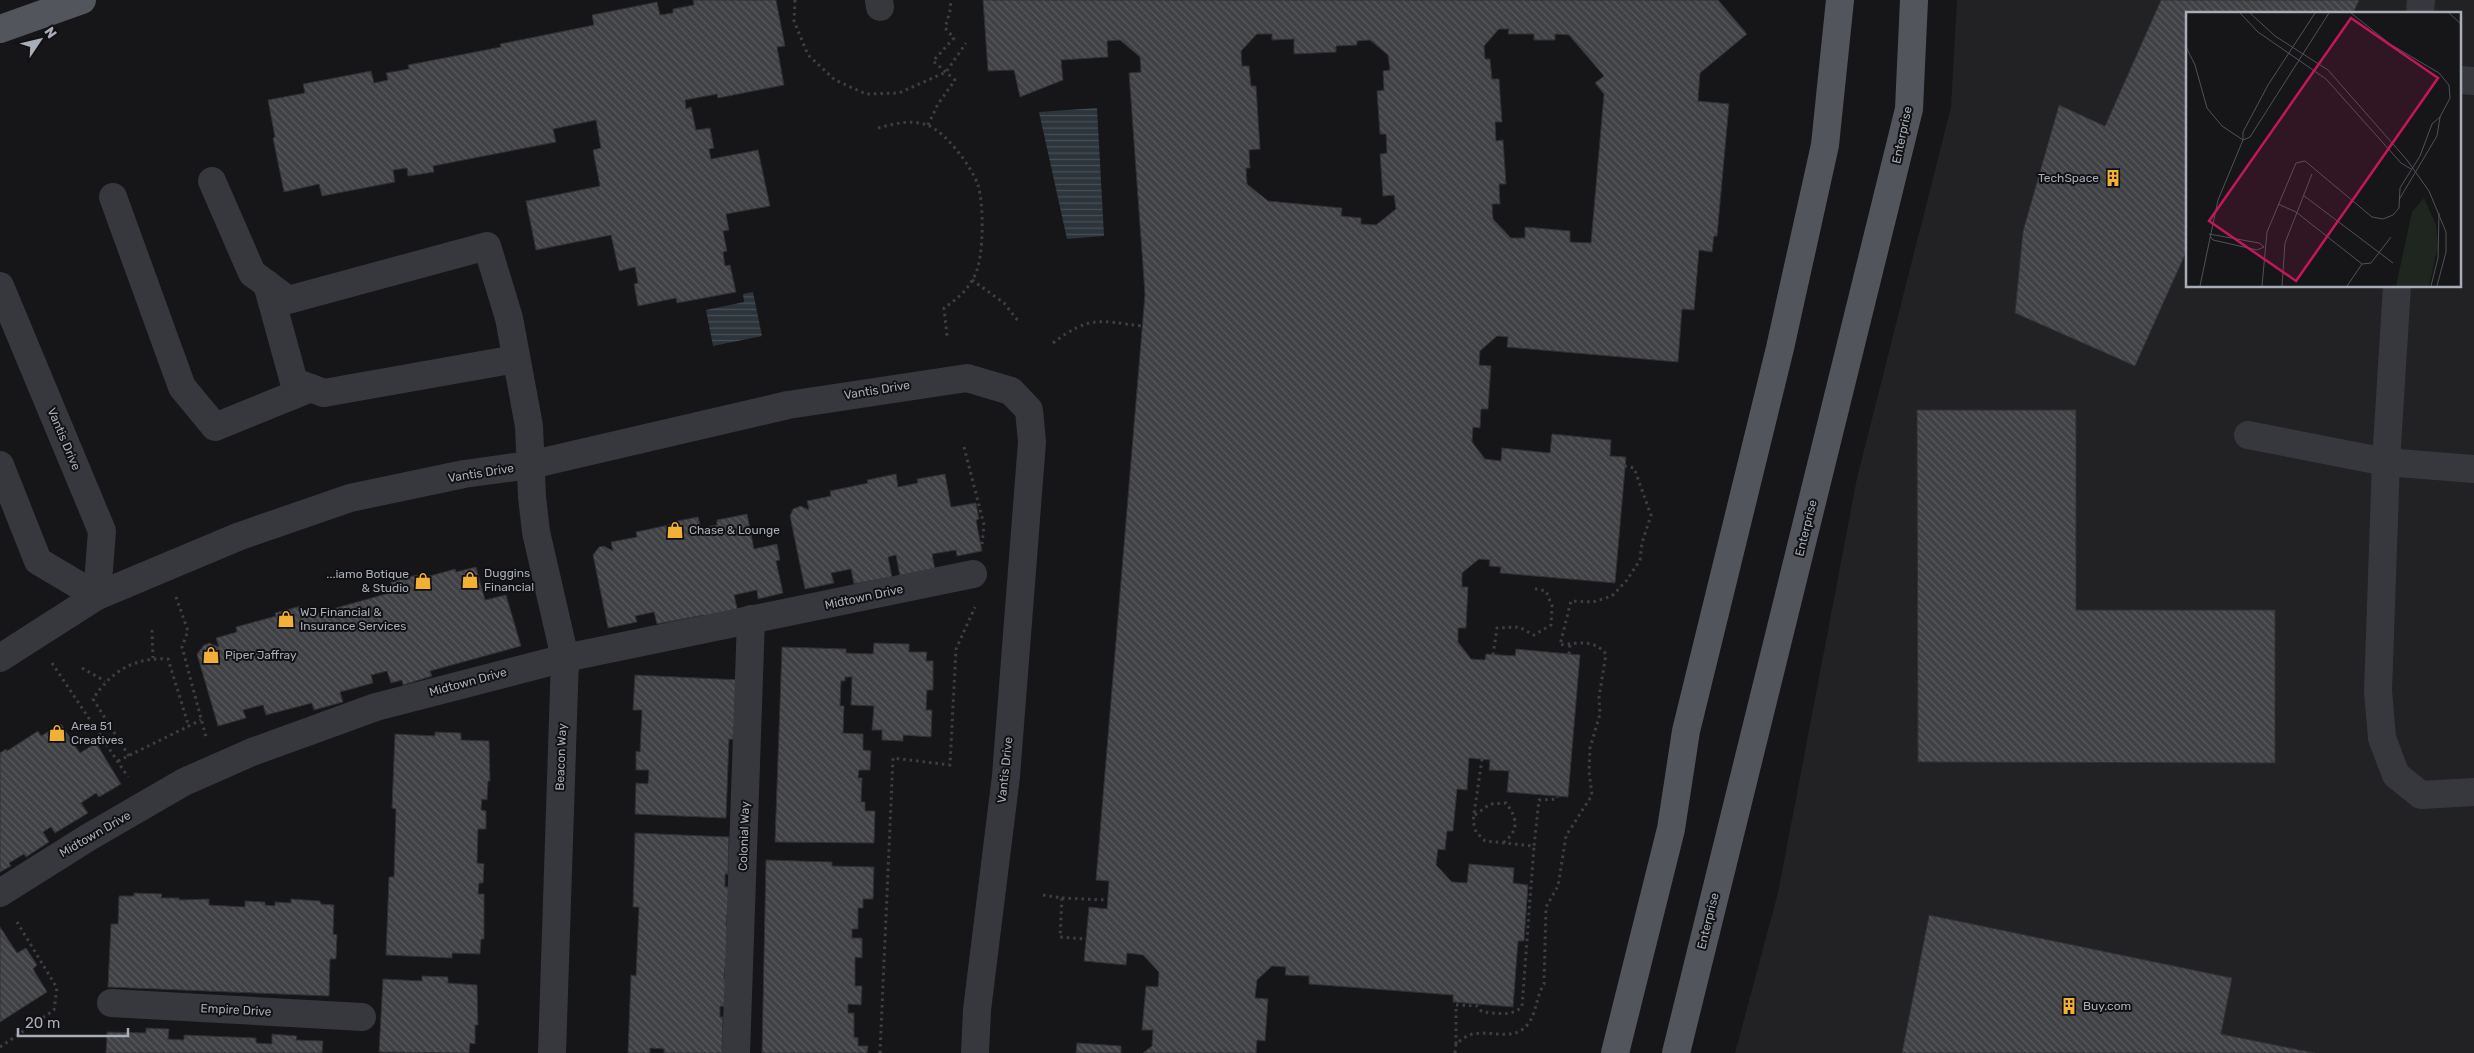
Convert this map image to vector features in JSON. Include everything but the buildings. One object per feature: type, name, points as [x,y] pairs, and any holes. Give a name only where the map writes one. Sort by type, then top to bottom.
[{"type":"main road","points":[[0,29],[82,0]]},
{"type":"main road","points":[[1615,1053],[1671,829],[1686,731],[1780,348],[1825,145],[1840,0]]},
{"type":"main road","name":"Enterprise","points":[[1676,1053],[1909,109],[1914,0]]},
{"type":"street","points":[[212,181],[252,274],[267,284],[294,382],[324,393],[516,359]]},
{"type":"street","points":[[113,197],[182,388],[215,427],[311,388]]},
{"type":"street","name":"Beacon Way","points":[[267,284],[288,300],[487,246],[509,318],[529,426],[532,497],[536,532],[565,658],[552,1053]]},
{"type":"street","name":"Vantis Drive","points":[[0,286],[102,531],[97,596]]},
{"type":"street","points":[[2397,288],[2386,462],[2378,691],[2382,738],[2396,775],[2421,795],[2474,792]]},
{"type":"street","name":"Vantis Drive","points":[[0,658],[97,596],[240,536],[350,498],[464,474],[530,464],[788,405],[967,378],[1011,391],[1029,410],[1032,442],[1006,776],[977,1010],[975,1053]]},
{"type":"street","points":[[2248,435],[2386,462],[2474,469]]},
{"type":"street","points":[[0,465],[38,561],[97,596]]},
{"type":"street","name":"Midtown Drive","points":[[0,892],[89,836],[184,782],[252,752],[376,707],[565,658],[752,619],[977,564]]},
{"type":"street","name":"Colonial Way","points":[[736,1053],[752,619]]},
{"type":"street","name":"Empire Drive","points":[[111,1003],[362,1017]]},
{"type":"path","points":[[795,0],[794,21],[808,55],[835,80],[866,94],[899,93],[946,72],[966,43]]},
{"type":"path","points":[[928,125],[938,104],[955,80],[933,60],[954,38],[945,28],[952,7],[950,0]]},
{"type":"path","points":[[878,128],[901,122],[928,125],[955,147],[978,184],[983,230],[976,275],[960,296],[944,308],[946,336]]},
{"type":"path","points":[[972,280],[1004,303],[1019,322]]},
{"type":"path","points":[[1053,343],[1074,327],[1094,321],[1142,326]]},
{"type":"path","points":[[964,447],[984,525],[977,564]]},
{"type":"path","points":[[1456,1044],[1472,1034],[1509,1035],[1523,1030],[1530,1022],[1538,992],[1544,984],[1546,906],[1558,886],[1566,836],[1592,795],[1589,771],[1590,748],[1600,714],[1599,697],[1606,654],[1601,647],[1585,642],[1560,645],[1571,601],[1593,602],[1612,596],[1627,580],[1640,560],[1642,544],[1651,514],[1634,468],[1625,466]]},
{"type":"path","points":[[1493,654],[1497,628],[1519,627],[1534,634],[1551,626],[1552,606],[1546,591],[1532,588]]},
{"type":"path","points":[[174,589],[188,631],[182,646],[208,746]]},
{"type":"path","points":[[880,1053],[893,758],[950,765],[956,649],[978,601]]},
{"type":"path","points":[[152,630],[153,658]]},
{"type":"path","points":[[1569,654],[1570,644]]},
{"type":"path","points":[[129,756],[93,698],[104,681],[124,667],[153,658],[168,659],[189,727]]},
{"type":"path","points":[[52,662],[132,783]]},
{"type":"path","points":[[82,668],[104,681]]},
{"type":"path","points":[[118,761],[202,720]]},
{"type":"path","points":[[1482,759],[1474,815],[1476,832],[1485,841],[1534,846]]},
{"type":"path","points":[[1456,1053],[1456,1005],[1476,1006],[1482,1012],[1504,1014],[1515,1013],[1522,1007],[1539,800],[1557,797]]},
{"type":"path","points":[[1474,815],[1490,804],[1506,803],[1514,814],[1516,825],[1512,835],[1504,842]]},
{"type":"path","points":[[1043,895],[1062,898],[1107,900]]},
{"type":"path","points":[[1062,898],[1060,937],[1086,939]]},
{"type":"path","points":[[0,1047],[54,1010],[57,988],[14,917]]},
{"type":"shaded area","points":[[1957,0],[2474,0],[2474,1053],[1735,1053],[1778,893],[1857,478],[1951,107]]},
{"type":"shaded area","points":[[1097,108],[1104,236],[1067,239],[1039,112]]},
{"type":"shaded area","points":[[753,292],[762,336],[713,346],[706,310],[744,302],[743,294]]},
{"type":"place","name":"TechSpace","points":[[2113,178]]},
{"type":"place","name":"Chase & Lounge","points":[[675,530]]},
{"type":"place","name":"Duggins Financial","points":[[470,580]]},
{"type":"place","name":"...iamo Botique & Studio","points":[[423,581]]},
{"type":"place","name":"WJ Financial & Insurance Services","points":[[286,619]]},
{"type":"place","name":"Piper Jaffray","points":[[211,655]]},
{"type":"place","name":"Area 51 Creatives","points":[[57,733]]},
{"type":"place","name":"Buy.com","points":[[2069,1006]]}]
